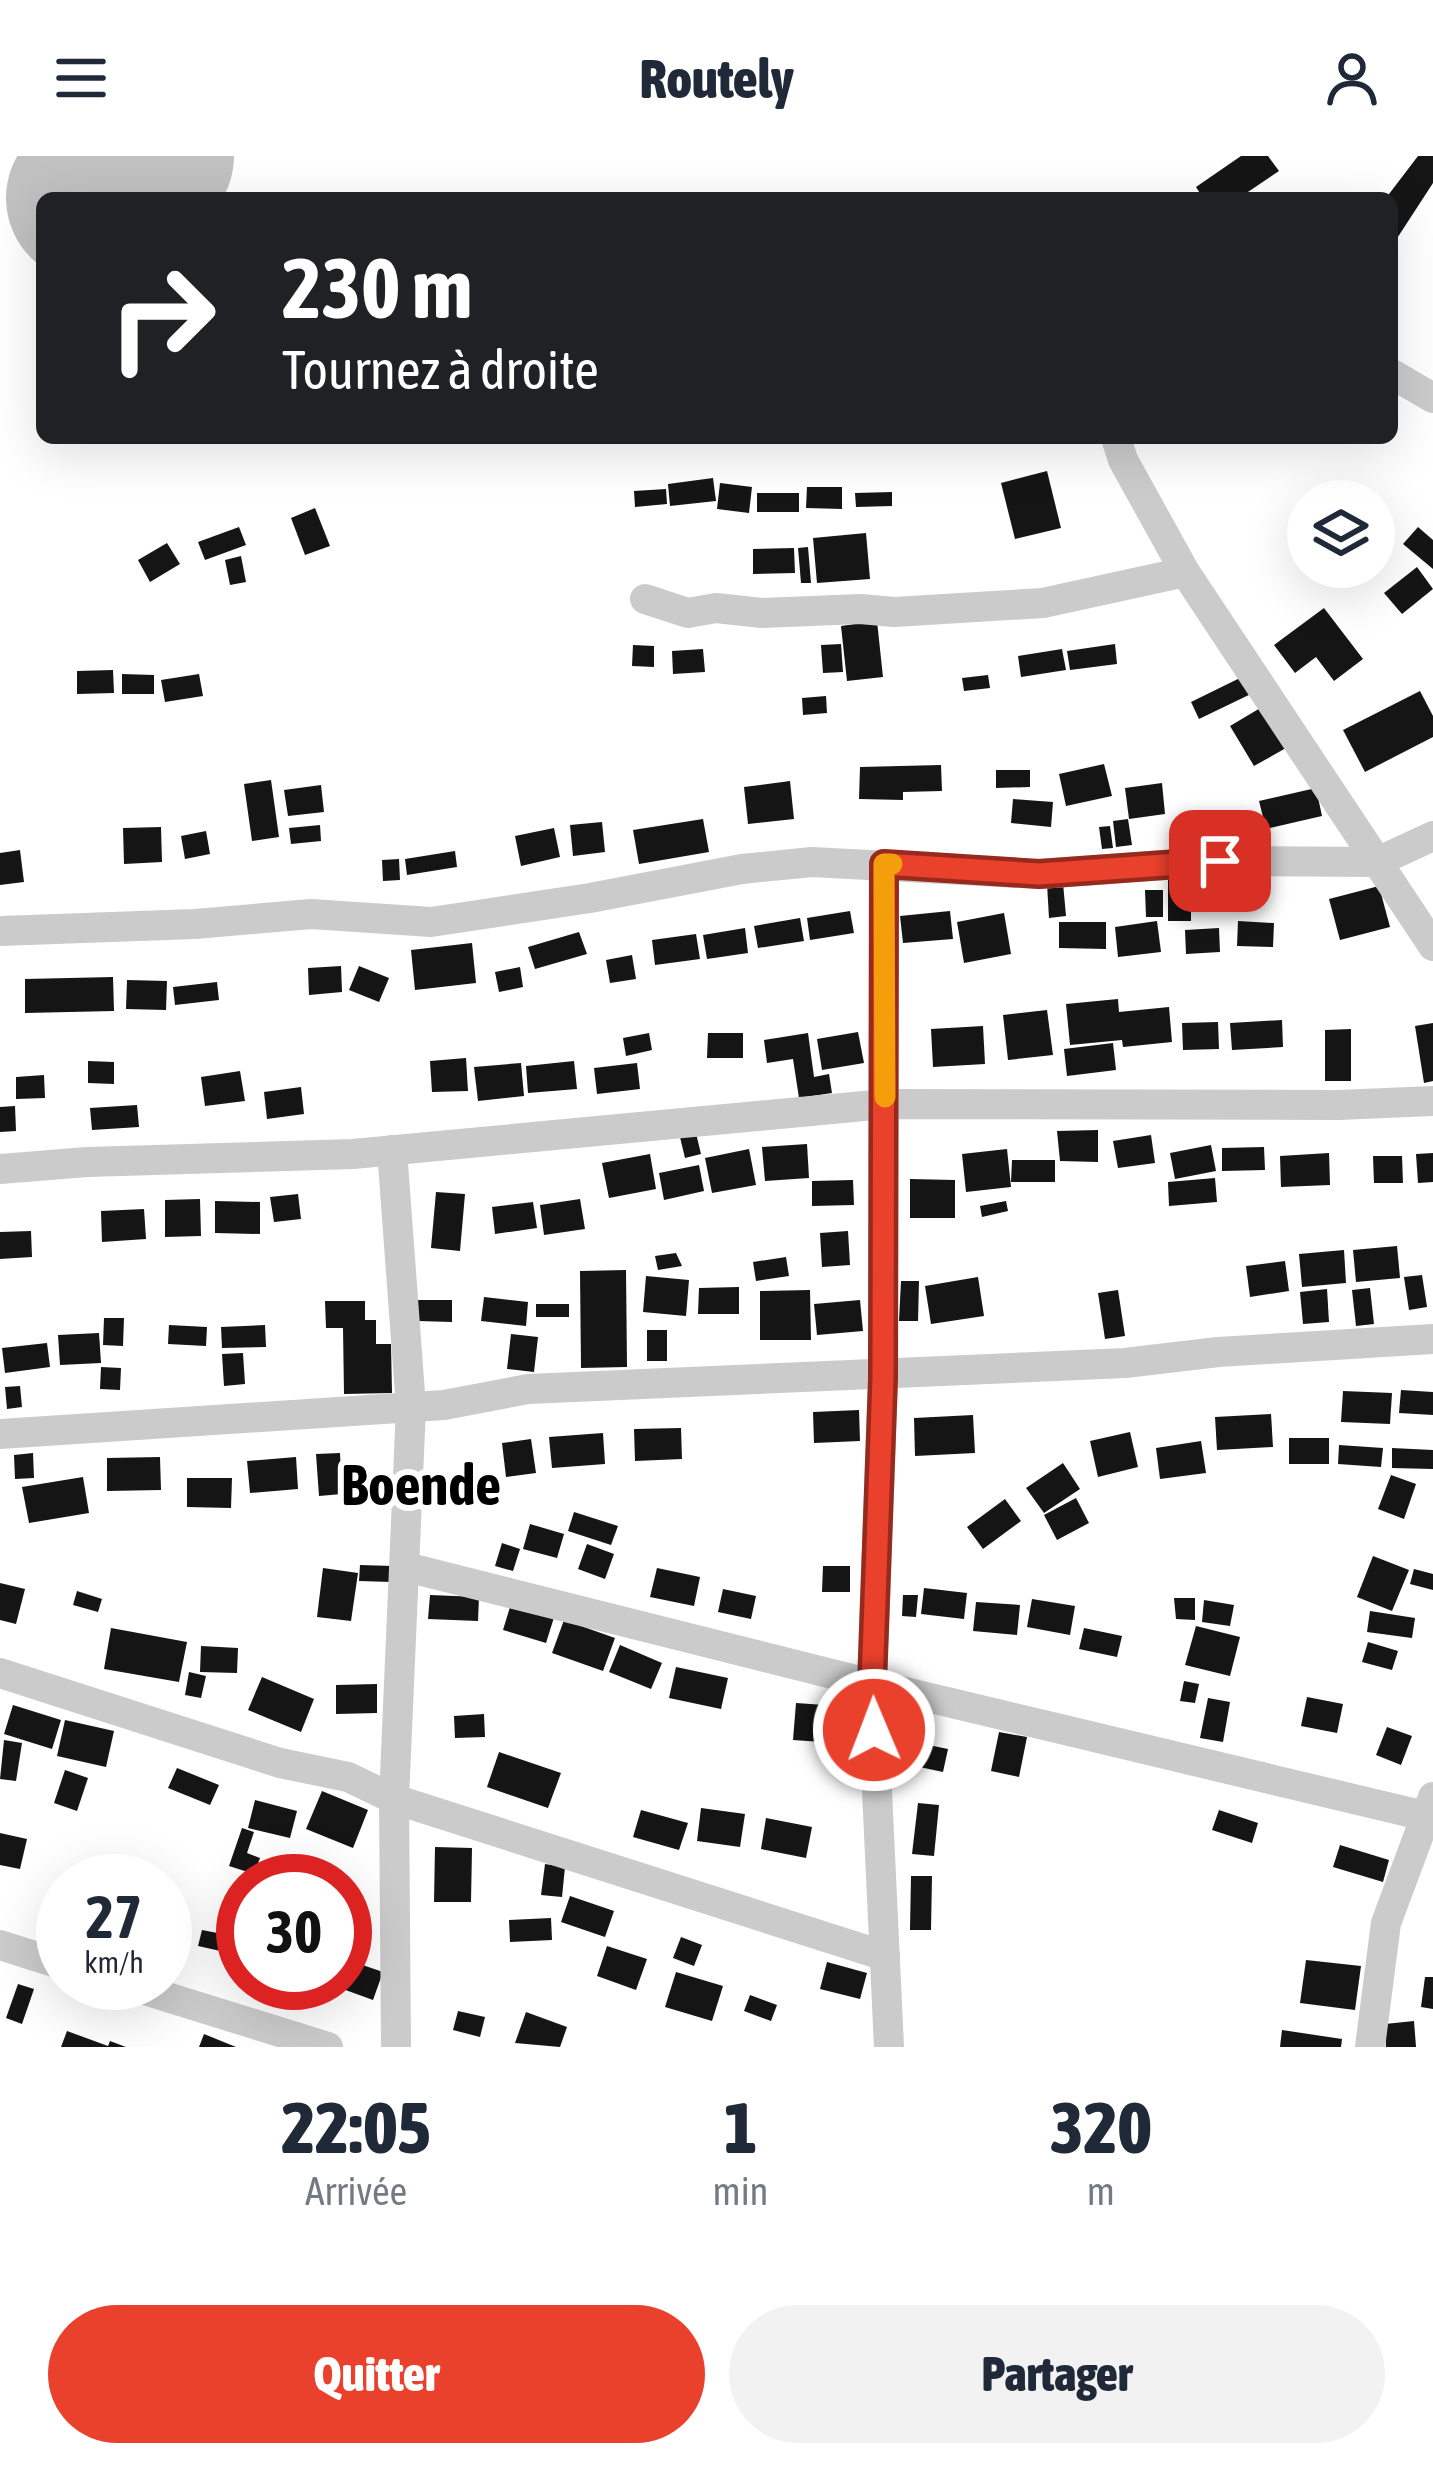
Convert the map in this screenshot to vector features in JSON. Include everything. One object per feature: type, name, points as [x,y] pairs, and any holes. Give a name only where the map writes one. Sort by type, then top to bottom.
[{"type":"street","points":[[1398,378],[1433,398]]},
{"type":"street","points":[[1118,444],[1185,572],[1433,946]]},
{"type":"street","points":[[645,599],[688,613],[716,608],[762,613],[894,612],[1043,603],[1185,572]]},
{"type":"street","points":[[0,931],[195,924],[311,914],[430,922],[742,869],[812,862],[1039,874],[1220,861],[1377,862],[1433,836]]},
{"type":"street","points":[[884,864],[883,1372],[872,1684],[889,2047]]},
{"type":"street","points":[[0,1168],[392,1150],[885,1104],[1433,1101]]},
{"type":"street","points":[[392,1150],[411,1407],[394,1799],[396,2047]]},
{"type":"street","points":[[0,1434],[411,1407],[528,1389],[1125,1363],[1218,1352],[1433,1339]]},
{"type":"street","points":[[406,1567],[872,1684],[1432,1811],[1386,1923],[1370,2047]]},
{"type":"street","points":[[0,1673],[280,1763],[348,1777],[394,1799],[885,1957]]},
{"type":"street","points":[[0,1945],[36,1956]]},
{"type":"street","points":[[192,2005],[328,2047]]},
{"type":"building","points":[[1241,156],[1268,156],[1279,171],[1248,192],[1199,192],[1196,187]]},
{"type":"building","points":[[1418,156],[1433,156],[1433,183],[1398,237],[1398,192],[1391,192]]},
{"type":"building","points":[[1047,471],[1061,528],[1015,539],[1001,483]]},
{"type":"building","points":[[713,478],[716,501],[670,506],[668,484]]},
{"type":"building","points":[[720,483],[752,487],[749,513],[717,509]]},
{"type":"building","points":[[807,487],[842,487],[842,509],[806,508]]},
{"type":"building","points":[[666,489],[667,504],[635,507],[634,491]]},
{"type":"building","points":[[892,492],[892,506],[856,507],[855,493]]},
{"type":"building","points":[[757,493],[799,493],[799,512],[757,512]]},
{"type":"building","points":[[315,508],[330,546],[305,555],[291,518]]},
{"type":"building","points":[[239,527],[246,545],[205,560],[198,542]]},
{"type":"building","points":[[1418,527],[1433,540],[1433,569],[1403,544]]},
{"type":"building","points":[[866,533],[870,579],[817,583],[813,538]]},
{"type":"building","points":[[167,543],[180,564],[150,582],[138,560]]},
{"type":"building","points":[[808,547],[811,583],[801,583],[798,548]]},
{"type":"building","points":[[794,548],[795,573],[753,574],[753,549]]},
{"type":"building","points":[[241,556],[246,582],[230,585],[225,560]]},
{"type":"building","points":[[1417,567],[1433,589],[1402,614],[1384,593]]},
{"type":"building","points":[[1324,608],[1363,659],[1334,681],[1316,657],[1295,673],[1274,645]]},
{"type":"building","points":[[877,621],[883,677],[847,681],[841,626]]},
{"type":"building","points":[[841,644],[843,672],[823,673],[821,645]]},
{"type":"building","points":[[1115,644],[1117,664],[1070,670],[1067,651]]},
{"type":"building","points":[[633,645],[654,646],[654,667],[632,666]]},
{"type":"building","points":[[703,649],[705,672],[673,674],[672,651]]},
{"type":"building","points":[[1062,649],[1066,670],[1021,677],[1018,656]]},
{"type":"building","points":[[113,670],[114,693],[77,694],[77,671]]},
{"type":"building","points":[[122,674],[154,675],[154,694],[122,694]]},
{"type":"building","points":[[199,674],[203,696],[165,702],[161,680]]},
{"type":"building","points":[[988,675],[990,688],[964,691],[962,678]]},
{"type":"building","points":[[1246,675],[1255,692],[1199,719],[1191,702]]},
{"type":"building","points":[[1420,691],[1433,716],[1433,737],[1365,772],[1343,730]]},
{"type":"building","points":[[826,696],[827,713],[803,715],[802,698]]},
{"type":"building","points":[[1262,707],[1286,748],[1254,766],[1230,726]]},
{"type":"building","points":[[1104,764],[1112,796],[1066,806],[1059,774]]},
{"type":"building","points":[[941,765],[942,791],[903,792],[903,800],[859,799],[860,767]]},
{"type":"building","points":[[996,770],[1030,770],[1030,787],[996,788]]},
{"type":"building","points":[[271,780],[279,837],[252,841],[244,784]]},
{"type":"building","points":[[790,781],[794,819],[748,824],[744,787]]},
{"type":"building","points":[[1162,783],[1165,814],[1129,819],[1125,788]]},
{"type":"building","points":[[321,785],[324,812],[288,816],[284,790]]},
{"type":"building","points":[[1316,788],[1322,816],[1266,829],[1259,801]]},
{"type":"building","points":[[1013,799],[1053,802],[1051,827],[1011,823]]},
{"type":"building","points":[[703,819],[709,852],[639,864],[633,830]]},
{"type":"building","points":[[1128,819],[1132,845],[1116,847],[1113,821]]},
{"type":"building","points":[[602,822],[605,852],[573,856],[570,825]]},
{"type":"building","points":[[320,825],[321,841],[291,844],[289,828]]},
{"type":"building","points":[[1110,826],[1113,848],[1102,849],[1099,827]]},
{"type":"building","points":[[161,827],[162,862],[124,864],[123,828]]},
{"type":"building","points":[[554,828],[560,857],[521,866],[515,836]]},
{"type":"building","points":[[206,831],[210,854],[185,859],[181,836]]},
{"type":"building","points":[[20,850],[24,882],[0,885],[0,853]]},
{"type":"building","points":[[455,851],[457,867],[407,875],[405,859]]},
{"type":"building","points":[[399,859],[400,880],[383,881],[382,860]]},
{"type":"building","points":[[1168,879],[1191,879],[1191,921],[1168,921]]},
{"type":"building","points":[[1063,883],[1066,916],[1049,918],[1047,884]]},
{"type":"building","points":[[1379,886],[1390,927],[1340,940],[1329,899]]},
{"type":"building","points":[[1145,890],[1163,890],[1163,917],[1146,917]]},
{"type":"building","points":[[850,911],[854,933],[810,940],[807,918]]},
{"type":"building","points":[[950,911],[953,939],[903,943],[900,916]]},
{"type":"building","points":[[1004,913],[1011,954],[964,963],[957,922]]},
{"type":"building","points":[[800,918],[804,941],[758,948],[754,926]]},
{"type":"building","points":[[1157,921],[1161,952],[1118,957],[1115,927]]},
{"type":"building","points":[[1238,921],[1274,923],[1273,947],[1237,946]]},
{"type":"building","points":[[1059,922],[1106,922],[1106,949],[1059,948]]},
{"type":"building","points":[[745,928],[748,953],[707,959],[703,935]]},
{"type":"building","points":[[1219,928],[1220,952],[1186,954],[1185,930]]},
{"type":"building","points":[[579,932],[587,954],[535,969],[528,947]]},
{"type":"building","points":[[696,934],[700,959],[655,965],[652,940]]},
{"type":"building","points":[[472,943],[476,983],[415,990],[411,950]]},
{"type":"building","points":[[632,955],[636,979],[610,983],[606,960]]},
{"type":"building","points":[[341,966],[342,992],[309,995],[308,968]]},
{"type":"building","points":[[359,966],[389,978],[379,1002],[349,990]]},
{"type":"building","points":[[520,967],[523,987],[499,992],[495,972]]},
{"type":"building","points":[[113,977],[114,1011],[25,1013],[25,979]]},
{"type":"building","points":[[127,980],[167,981],[166,1010],[126,1009]]},
{"type":"building","points":[[217,982],[219,1000],[175,1005],[173,987]]},
{"type":"building","points":[[1118,999],[1119,1012],[1169,1007],[1172,1042],[1070,1045],[1066,1004]]},
{"type":"building","points":[[1047,1010],[1053,1055],[1008,1060],[1003,1015]]},
{"type":"building","points":[[1282,1020],[1283,1047],[1232,1050],[1230,1023]]},
{"type":"building","points":[[1218,1022],[1219,1049],[1183,1050],[1182,1023]]},
{"type":"building","points":[[1433,1023],[1433,1081],[1424,1083],[1415,1026]]},
{"type":"building","points":[[983,1026],[985,1064],[933,1067],[931,1029]]},
{"type":"building","points":[[1351,1029],[1351,1081],[1325,1081],[1325,1030]]},
{"type":"building","points":[[858,1032],[864,1063],[822,1070],[817,1039]]},
{"type":"building","points":[[649,1033],[652,1050],[626,1056],[623,1038]]},
{"type":"building","points":[[708,1033],[743,1033],[743,1058],[707,1058]]},
{"type":"building","points":[[808,1033],[814,1077],[829,1074],[832,1093],[799,1098],[793,1059],[767,1063],[764,1040]]},
{"type":"building","points":[[1113,1043],[1116,1070],[1067,1076],[1064,1049]]},
{"type":"building","points":[[466,1058],[468,1091],[432,1092],[430,1061]]},
{"type":"building","points":[[88,1061],[114,1062],[114,1084],[88,1083]]},
{"type":"building","points":[[574,1061],[577,1089],[528,1093],[526,1066]]},
{"type":"building","points":[[521,1063],[524,1096],[478,1101],[474,1067]]},
{"type":"building","points":[[637,1063],[640,1089],[597,1094],[594,1068]]},
{"type":"building","points":[[240,1071],[245,1101],[205,1106],[201,1077]]},
{"type":"building","points":[[44,1075],[45,1098],[16,1099],[16,1077]]},
{"type":"building","points":[[301,1087],[304,1114],[267,1119],[264,1092]]},
{"type":"building","points":[[137,1105],[139,1127],[92,1130],[90,1108]]},
{"type":"building","points":[[15,1106],[16,1131],[0,1132],[0,1107]]},
{"type":"building","points":[[695,1129],[701,1154],[685,1158],[679,1133]]},
{"type":"building","points":[[1098,1130],[1098,1162],[1060,1161],[1057,1131]]},
{"type":"building","points":[[1151,1135],[1155,1163],[1118,1168],[1113,1141]]},
{"type":"building","points":[[807,1144],[809,1178],[765,1181],[762,1147]]},
{"type":"building","points":[[1211,1145],[1216,1171],[1175,1179],[1170,1153]]},
{"type":"building","points":[[1264,1147],[1265,1170],[1222,1171],[1222,1148]]},
{"type":"building","points":[[749,1149],[756,1185],[712,1193],[705,1158]]},
{"type":"building","points":[[1007,1149],[1011,1187],[966,1192],[962,1154]]},
{"type":"building","points":[[1329,1153],[1330,1185],[1281,1187],[1280,1156]]},
{"type":"building","points":[[1433,1153],[1433,1182],[1418,1183],[1416,1154]]},
{"type":"building","points":[[650,1154],[656,1189],[609,1198],[602,1163]]},
{"type":"building","points":[[1373,1156],[1402,1156],[1403,1183],[1374,1183]]},
{"type":"building","points":[[1012,1160],[1055,1160],[1055,1182],[1011,1182]]},
{"type":"building","points":[[699,1165],[704,1191],[664,1200],[659,1173]]},
{"type":"building","points":[[1215,1178],[1217,1202],[1169,1206],[1168,1182]]},
{"type":"building","points":[[910,1179],[955,1180],[955,1218],[910,1218]]},
{"type":"building","points":[[853,1180],[854,1205],[812,1206],[812,1181]]},
{"type":"building","points":[[436,1192],[465,1194],[460,1251],[431,1248]]},
{"type":"building","points":[[298,1194],[301,1219],[274,1222],[270,1197]]},
{"type":"building","points":[[200,1199],[201,1236],[165,1237],[165,1200]]},
{"type":"building","points":[[580,1199],[585,1229],[544,1235],[540,1205]]},
{"type":"building","points":[[215,1201],[260,1202],[260,1234],[215,1233]]},
{"type":"building","points":[[1006,1201],[1008,1211],[982,1217],[980,1206]]},
{"type":"building","points":[[533,1202],[537,1228],[495,1234],[492,1207]]},
{"type":"building","points":[[144,1209],[146,1239],[102,1242],[101,1211]]},
{"type":"building","points":[[31,1231],[32,1257],[0,1259],[0,1232]]},
{"type":"building","points":[[848,1231],[850,1265],[822,1267],[820,1233]]},
{"type":"building","points":[[1397,1246],[1400,1278],[1356,1282],[1353,1250]]},
{"type":"building","points":[[1344,1250],[1346,1283],[1302,1287],[1299,1254]]},
{"type":"building","points":[[676,1253],[682,1266],[658,1270],[655,1256]]},
{"type":"building","points":[[786,1257],[789,1276],[756,1281],[753,1262]]},
{"type":"building","points":[[1285,1261],[1289,1291],[1250,1297],[1246,1266]]},
{"type":"building","points":[[626,1270],[627,1367],[581,1368],[580,1271]]},
{"type":"building","points":[[1422,1275],[1427,1307],[1409,1310],[1404,1277]]},
{"type":"building","points":[[646,1276],[689,1280],[686,1316],[643,1312]]},
{"type":"building","points":[[978,1277],[984,1316],[931,1324],[925,1286]]},
{"type":"building","points":[[901,1281],[919,1281],[918,1321],[899,1321]]},
{"type":"building","points":[[739,1287],[739,1314],[698,1314],[699,1288]]},
{"type":"building","points":[[1370,1288],[1374,1324],[1356,1326],[1352,1290]]},
{"type":"building","points":[[1327,1289],[1329,1322],[1303,1324],[1300,1292]]},
{"type":"building","points":[[810,1290],[811,1340],[760,1340],[760,1291]]},
{"type":"building","points":[[1118,1290],[1125,1336],[1105,1339],[1098,1293]]},
{"type":"building","points":[[484,1297],[528,1302],[526,1326],[481,1321]]},
{"type":"building","points":[[418,1300],[452,1300],[452,1322],[418,1321]]},
{"type":"building","points":[[860,1300],[863,1331],[817,1335],[814,1304]]},
{"type":"building","points":[[325,1301],[365,1301],[365,1320],[376,1320],[376,1344],[391,1344],[392,1393],[344,1394],[343,1328],[326,1328]]},
{"type":"building","points":[[536,1304],[569,1304],[569,1317],[536,1317]]},
{"type":"building","points":[[104,1318],[124,1318],[123,1346],[103,1345]]},
{"type":"building","points":[[169,1325],[207,1327],[206,1346],[168,1344]]},
{"type":"building","points":[[265,1325],[266,1347],[222,1348],[221,1327]]},
{"type":"building","points":[[647,1330],[667,1330],[667,1361],[647,1361]]},
{"type":"building","points":[[99,1333],[101,1363],[60,1365],[58,1335]]},
{"type":"building","points":[[511,1334],[538,1337],[534,1372],[507,1369]]},
{"type":"building","points":[[47,1343],[50,1367],[5,1373],[2,1348]]},
{"type":"building","points":[[243,1353],[245,1384],[224,1386],[222,1354]]},
{"type":"building","points":[[101,1367],[121,1368],[120,1390],[100,1389]]},
{"type":"building","points":[[20,1386],[22,1407],[7,1409],[5,1387]]},
{"type":"building","points":[[1401,1390],[1433,1392],[1433,1415],[1399,1413]]},
{"type":"building","points":[[1343,1391],[1392,1393],[1390,1424],[1341,1422]]},
{"type":"building","points":[[859,1410],[860,1441],[814,1443],[813,1412]]},
{"type":"building","points":[[1271,1414],[1273,1447],[1217,1450],[1215,1417]]},
{"type":"building","points":[[973,1415],[975,1453],[915,1456],[914,1418]]},
{"type":"building","points":[[681,1428],[682,1459],[635,1461],[634,1429]]},
{"type":"building","points":[[1130,1432],[1138,1467],[1098,1477],[1090,1441]]},
{"type":"building","points":[[603,1433],[605,1464],[552,1468],[549,1437]]},
{"type":"building","points":[[1289,1438],[1329,1438],[1329,1464],[1289,1464]]},
{"type":"building","points":[[531,1439],[536,1473],[506,1477],[502,1443]]},
{"type":"building","points":[[1201,1441],[1206,1473],[1160,1479],[1156,1448]]},
{"type":"building","points":[[1339,1445],[1383,1448],[1381,1467],[1338,1464]]},
{"type":"building","points":[[1392,1448],[1433,1450],[1433,1469],[1392,1468]]},
{"type":"building","points":[[33,1453],[34,1478],[15,1479],[14,1455]]},
{"type":"building","points":[[340,1453],[342,1494],[319,1496],[316,1454]]},
{"type":"building","points":[[160,1457],[161,1490],[107,1491],[107,1458]]},
{"type":"building","points":[[296,1457],[298,1489],[250,1493],[247,1461]]},
{"type":"building","points":[[1063,1463],[1080,1489],[1044,1513],[1026,1488]]},
{"type":"building","points":[[1391,1475],[1416,1484],[1404,1519],[1378,1509]]},
{"type":"building","points":[[83,1477],[89,1513],[29,1523],[22,1487]]},
{"type":"building","points":[[187,1478],[232,1478],[231,1508],[187,1507]]},
{"type":"building","points":[[1076,1498],[1089,1523],[1057,1540],[1044,1515]]},
{"type":"building","points":[[1005,1499],[1021,1521],[983,1549],[967,1527]]},
{"type":"building","points":[[574,1512],[618,1526],[611,1545],[568,1531]]},
{"type":"building","points":[[530,1524],[564,1534],[557,1558],[523,1549]]},
{"type":"building","points":[[502,1543],[520,1549],[513,1571],[495,1566]]},
{"type":"building","points":[[587,1544],[614,1554],[605,1579],[578,1569]]},
{"type":"building","points":[[1373,1556],[1409,1570],[1392,1611],[1357,1597]]},
{"type":"building","points":[[360,1565],[393,1566],[392,1582],[359,1581]]},
{"type":"building","points":[[823,1566],[850,1566],[850,1592],[822,1592]]},
{"type":"building","points":[[323,1568],[358,1573],[351,1621],[317,1617]]},
{"type":"building","points":[[657,1568],[700,1577],[694,1606],[650,1597]]},
{"type":"building","points":[[1414,1569],[1433,1574],[1433,1590],[1410,1584]]},
{"type":"building","points":[[0,1583],[25,1589],[16,1624],[0,1620]]},
{"type":"building","points":[[924,1588],[967,1593],[964,1619],[921,1614]]},
{"type":"building","points":[[723,1589],[756,1596],[751,1619],[718,1612]]},
{"type":"building","points":[[77,1591],[102,1599],[98,1612],[73,1605]]},
{"type":"building","points":[[430,1595],[479,1597],[478,1621],[428,1619]]},
{"type":"building","points":[[903,1595],[918,1595],[916,1617],[902,1616]]},
{"type":"building","points":[[513,1597],[556,1611],[546,1643],[503,1630]]},
{"type":"building","points":[[1174,1598],[1195,1598],[1195,1620],[1176,1619]]},
{"type":"building","points":[[1032,1599],[1075,1606],[1070,1635],[1027,1627]]},
{"type":"building","points":[[1204,1600],[1234,1605],[1230,1626],[1202,1622]]},
{"type":"building","points":[[976,1602],[1020,1605],[1017,1635],[973,1631]]},
{"type":"building","points":[[1370,1611],[1415,1618],[1412,1638],[1367,1632]]},
{"type":"building","points":[[564,1620],[615,1638],[603,1671],[552,1653]]},
{"type":"building","points":[[1196,1626],[1240,1637],[1230,1676],[1185,1665]]},
{"type":"building","points":[[111,1628],[187,1642],[179,1682],[104,1669]]},
{"type":"building","points":[[1084,1628],[1122,1636],[1117,1657],[1079,1649]]},
{"type":"building","points":[[1368,1642],[1398,1651],[1392,1670],[1362,1662]]},
{"type":"building","points":[[620,1645],[662,1663],[651,1689],[609,1672]]},
{"type":"building","points":[[201,1646],[238,1648],[237,1673],[200,1672]]},
{"type":"building","points":[[676,1667],[728,1678],[721,1709],[669,1698]]},
{"type":"building","points":[[189,1672],[206,1676],[201,1698],[185,1695]]},
{"type":"building","points":[[262,1677],[314,1699],[301,1732],[248,1710]]},
{"type":"building","points":[[1184,1681],[1199,1684],[1195,1703],[1180,1701]]},
{"type":"building","points":[[377,1684],[377,1713],[336,1714],[336,1685]]},
{"type":"building","points":[[1307,1697],[1343,1704],[1337,1733],[1301,1726]]},
{"type":"building","points":[[1208,1698],[1230,1702],[1223,1742],[1200,1738]]},
{"type":"building","points":[[796,1703],[839,1706],[836,1743],[793,1740]]},
{"type":"building","points":[[13,1705],[61,1720],[52,1749],[4,1734]]},
{"type":"building","points":[[484,1714],[485,1737],[455,1738],[454,1716]]},
{"type":"building","points":[[65,1720],[114,1731],[106,1767],[57,1756]]},
{"type":"building","points":[[1387,1727],[1412,1736],[1401,1765],[1376,1755]]},
{"type":"building","points":[[999,1732],[1027,1737],[1019,1777],[991,1771]]},
{"type":"building","points":[[4,1740],[22,1743],[16,1781],[0,1779]]},
{"type":"building","points":[[914,1742],[948,1749],[943,1772],[910,1765]]},
{"type":"building","points":[[499,1752],[561,1773],[548,1808],[487,1787]]},
{"type":"building","points":[[177,1768],[219,1785],[210,1805],[168,1788]]},
{"type":"building","points":[[65,1770],[88,1778],[77,1811],[54,1803]]},
{"type":"building","points":[[322,1791],[368,1810],[353,1848],[306,1829]]},
{"type":"building","points":[[255,1800],[297,1811],[290,1838],[248,1828]]},
{"type":"building","points":[[918,1803],[939,1805],[934,1856],[912,1854]]},
{"type":"building","points":[[701,1808],[745,1814],[740,1847],[697,1841]]},
{"type":"building","points":[[641,1810],[688,1823],[679,1850],[633,1837]]},
{"type":"building","points":[[1219,1810],[1258,1823],[1252,1843],[1212,1830]]},
{"type":"building","points":[[766,1818],[812,1827],[806,1858],[761,1849]]},
{"type":"building","points":[[242,1828],[254,1832],[250,1854],[233,1854]]},
{"type":"building","points":[[0,1833],[27,1839],[20,1869],[0,1865]]},
{"type":"building","points":[[1340,1845],[1389,1860],[1383,1882],[1333,1867]]},
{"type":"building","points":[[435,1847],[472,1848],[471,1902],[434,1902]]},
{"type":"building","points":[[545,1864],[565,1867],[562,1897],[541,1895]]},
{"type":"building","points":[[911,1876],[932,1876],[931,1930],[910,1930]]},
{"type":"building","points":[[570,1896],[614,1911],[605,1937],[561,1922]]},
{"type":"building","points":[[551,1918],[552,1940],[510,1942],[509,1920]]},
{"type":"building","points":[[202,1930],[216,1933],[216,1950],[198,1946]]},
{"type":"building","points":[[681,1937],[702,1945],[694,1966],[673,1958]]},
{"type":"building","points":[[607,1946],[647,1959],[636,1990],[597,1976]]},
{"type":"building","points":[[1306,1960],[1361,1966],[1355,2010],[1300,2003]]},
{"type":"building","points":[[827,1962],[867,1973],[860,1999],[820,1989]]},
{"type":"building","points":[[372,1968],[383,1972],[372,2000]]},
{"type":"building","points":[[676,1972],[723,1986],[712,2021],[665,2007]]},
{"type":"building","points":[[1425,1977],[1433,1977],[1433,2009],[1421,2007]]},
{"type":"building","points":[[18,1984],[34,1989],[22,2024],[6,2018]]},
{"type":"building","points":[[750,1995],[777,2005],[771,2021],[744,2011]]},
{"type":"building","points":[[458,2011],[485,2017],[480,2037],[453,2030]]},
{"type":"building","points":[[526,2012],[567,2027],[560,2047],[515,2043]]},
{"type":"building","points":[[1414,2021],[1416,2047],[1386,2047],[1385,2024]]},
{"type":"building","points":[[1282,2030],[1342,2039],[1341,2047],[1280,2047]]},
{"type":"building","points":[[67,2031],[108,2046],[110,2041],[126,2047],[61,2047]]},
{"type":"building","points":[[204,2034],[236,2047],[199,2047]]},
{"type":"runway","points":[[99,192],[150,156]]},
{"type":"slow traffic","points":[[885,1097],[884,864],[892,864]]},
{"type":"district","name":"Boende","points":[[421,1484]]},
{"type":"route","points":[[874,1730],[883,1379],[884,864],[1039,874],[1220,861]]}]
